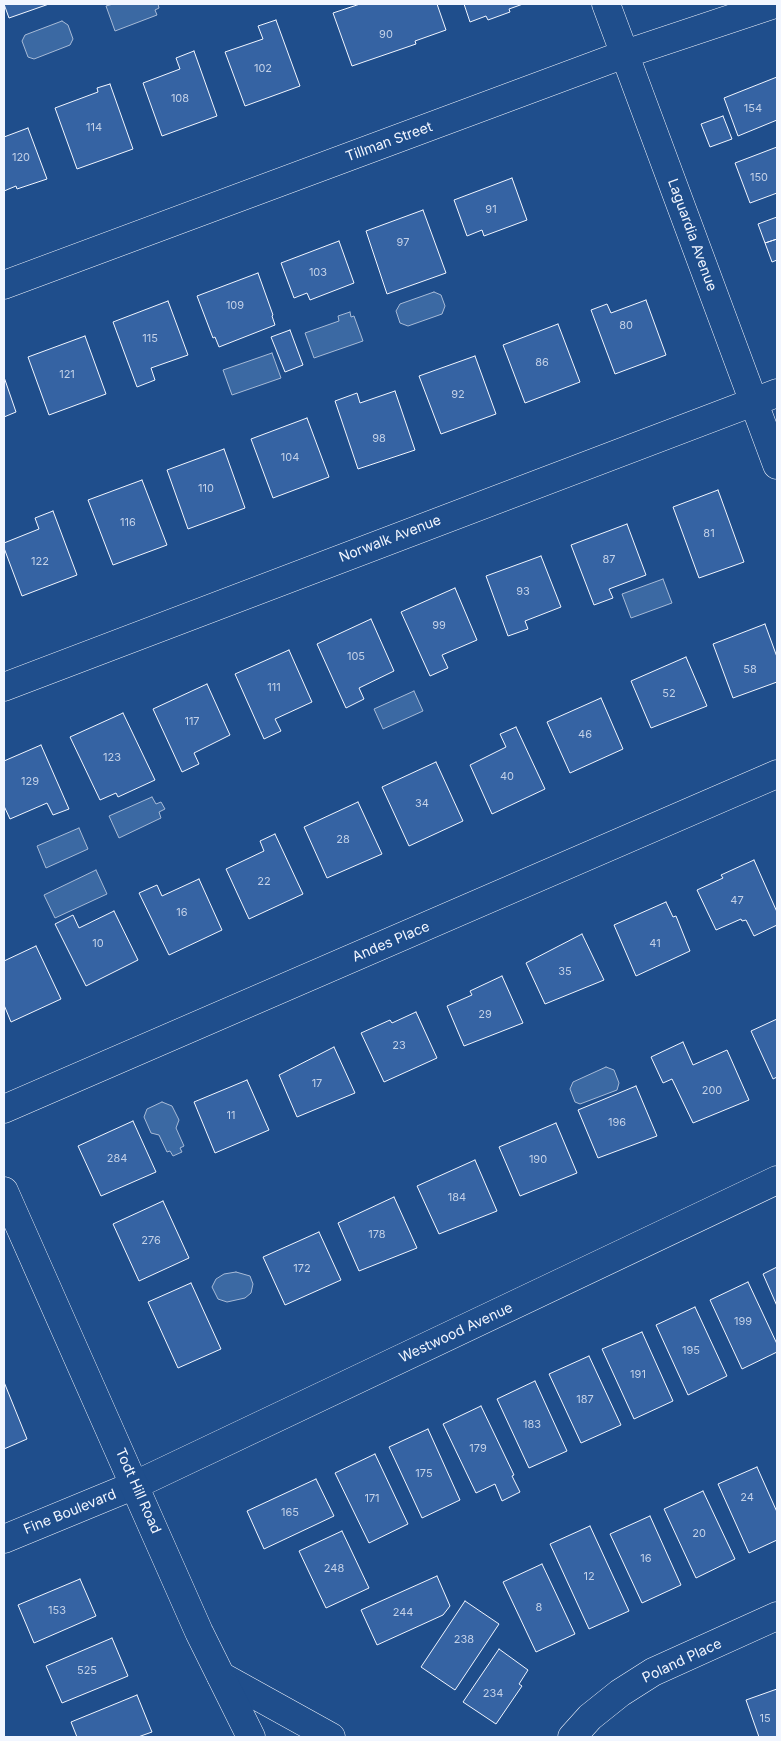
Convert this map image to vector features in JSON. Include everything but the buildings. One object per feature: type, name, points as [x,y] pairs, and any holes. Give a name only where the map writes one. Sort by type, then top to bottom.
[{"type":"street","name":"Laguardia Avenue","points":[[606,4],[765,397],[777,465]]},
{"type":"street","name":"Tillman Street","points":[[4,284],[625,54],[775,4]]},
{"type":"street","name":"Norwalk Avenue","points":[[4,687],[765,397]]},
{"type":"street","name":"Andes Place","points":[[4,1109],[777,774]]},
{"type":"street","name":"Westwood Avenue","points":[[135,1485],[777,1180]]},
{"type":"street","name":"Todt Hill Road","points":[[4,1191],[221,1676],[251,1737]]},
{"type":"street","name":"Fine Boulevard","points":[[4,1539],[135,1485]]},
{"type":"street","name":"Poland Place","points":[[572,1737],[590,1717],[612,1699],[653,1672],[777,1616]]},
{"type":"street","points":[[221,1676],[331,1737]]},
{"type":"water","points":[[113,4],[158,4],[159,8],[155,10],[157,15],[115,31],[106,6]]},
{"type":"water","points":[[62,21],[68,25],[73,39],[70,45],[34,59],[28,57],[22,41],[25,35]]},
{"type":"water","points":[[434,292],[441,295],[445,306],[442,314],[408,326],[400,323],[396,311],[400,304]]},
{"type":"water","points":[[350,312],[351,317],[354,316],[363,341],[314,358],[305,333],[339,321],[338,316]]},
{"type":"water","points":[[272,353],[281,378],[232,395],[223,370]]},
{"type":"water","points":[[663,579],[672,603],[631,618],[622,594]]},
{"type":"water","points":[[414,691],[423,711],[383,729],[374,709]]},
{"type":"water","points":[[152,797],[156,804],[161,802],[165,809],[159,812],[161,818],[119,838],[109,816]]},
{"type":"water","points":[[79,828],[88,849],[46,868],[37,846]]},
{"type":"water","points":[[96,870],[107,894],[55,918],[44,895]]},
{"type":"water","points":[[606,1067],[614,1070],[619,1083],[617,1090],[580,1104],[575,1102],[570,1089],[573,1082]]},
{"type":"water","points":[[162,1102],[172,1106],[179,1120],[176,1128],[184,1146],[180,1148],[182,1152],[173,1156],[170,1151],[167,1152],[159,1135],[151,1133],[144,1117],[147,1109]]},
{"type":"water","points":[[236,1272],[250,1276],[253,1284],[251,1293],[245,1298],[227,1302],[218,1299],[212,1287],[216,1279],[224,1274]]}]
